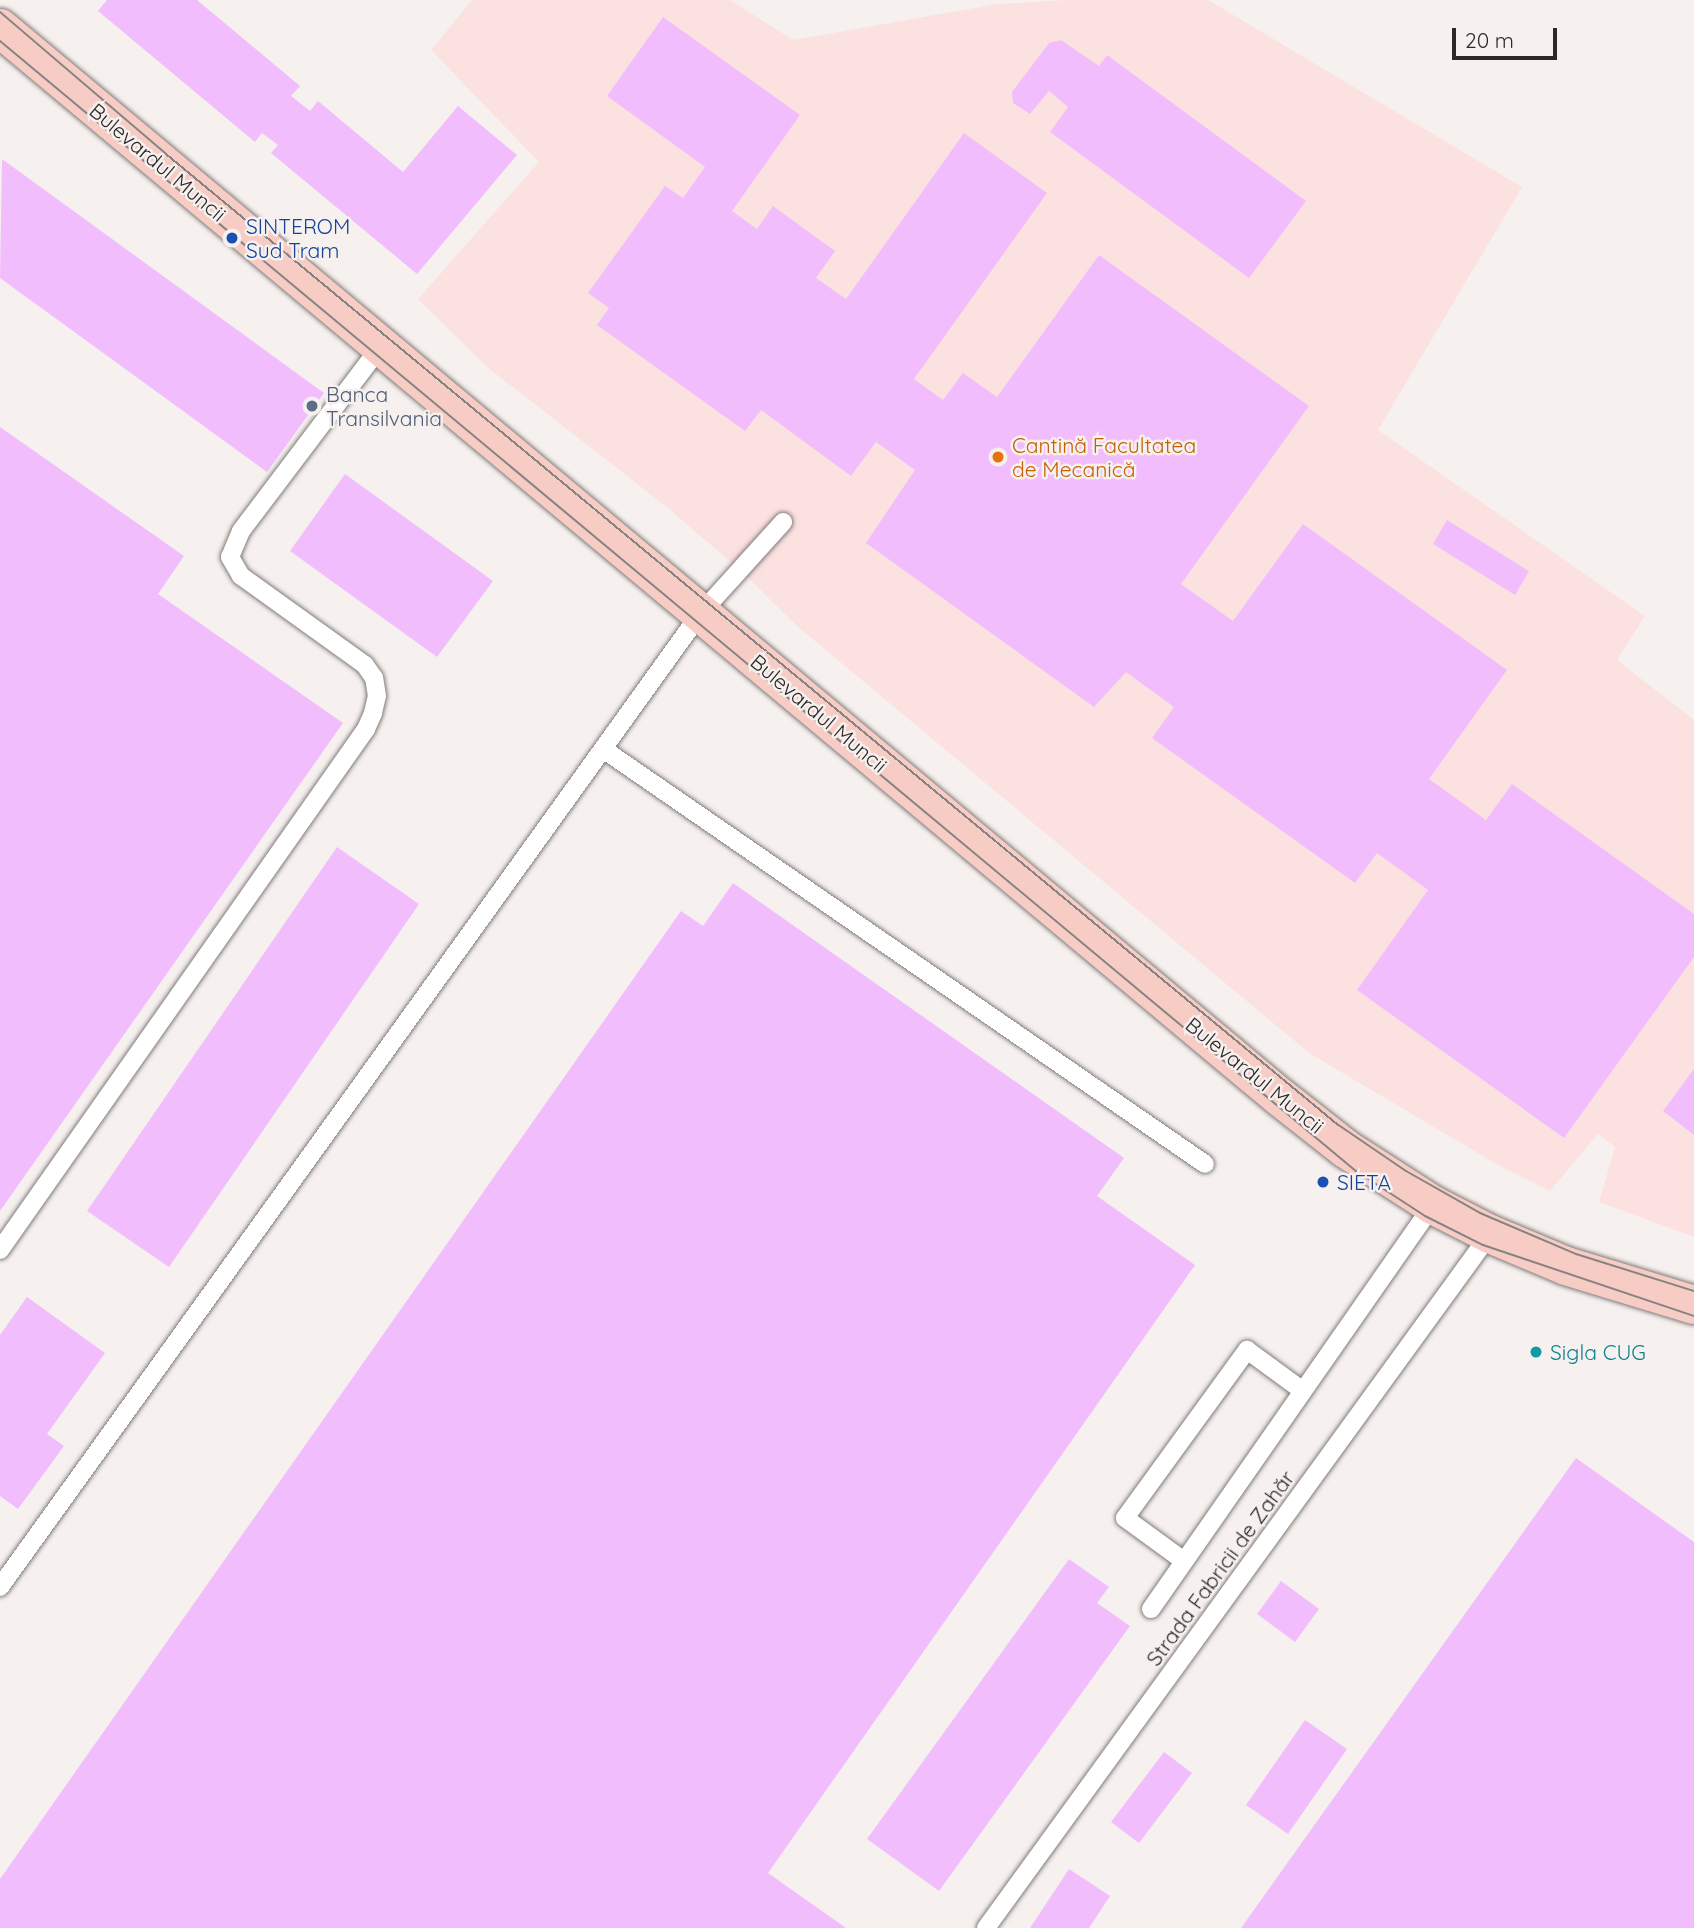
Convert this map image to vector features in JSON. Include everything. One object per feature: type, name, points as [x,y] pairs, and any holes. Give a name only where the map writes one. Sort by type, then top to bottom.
[{"type":"main road","name":"Bulevardul Muncii","points":[[0,28],[700,614],[1346,1149],[1433,1205],[1490,1234],[1566,1266],[1694,1305]]},
{"type":"lane","points":[[0,1250],[366,729],[373,713],[377,696],[374,678],[365,665],[241,576],[230,557],[241,531],[380,347]]},
{"type":"lane","points":[[0,1587],[700,614],[783,522]]},
{"type":"lane","points":[[603,749],[1205,1164]]},
{"type":"lane","points":[[1151,1609],[1433,1205]]},
{"type":"lane","name":"Strada Fabricii de Zahăr","points":[[986,1928],[1490,1234]]},
{"type":"lane","points":[[1184,1561],[1125,1518],[1247,1350],[1303,1391]]},
{"type":"shaded area","points":[[472,0],[730,0],[793,40],[997,4],[1065,0],[1208,0],[1522,187],[1378,430],[1645,616],[1617,660],[1694,720],[1694,1237],[1599,1202],[1615,1147],[1598,1134],[1550,1191],[1498,1165],[1309,1053],[797,626],[741,571],[668,508],[487,367],[418,299],[539,162],[431,50]]},
{"type":"building","points":[[107,0],[197,0],[300,86],[291,96],[310,111],[318,101],[403,172],[458,106],[517,155],[417,274],[271,153],[278,145],[262,133],[255,142],[98,11]]},
{"type":"building","points":[[663,17],[800,115],[732,211],[757,229],[773,206],[835,251],[816,278],[846,299],[964,133],[1047,193],[914,379],[943,400],[963,373],[997,397],[1099,255],[1309,406],[1181,584],[1233,621],[1303,524],[1507,670],[1429,779],[1486,820],[1512,784],[1694,914],[1694,957],[1564,1138],[1357,990],[1428,890],[1377,853],[1355,883],[1152,738],[1174,707],[1126,672],[1094,707],[866,543],[915,470],[876,442],[851,476],[761,410],[745,431],[597,325],[609,308],[588,293],[665,186],[683,198],[705,167],[607,96]]},
{"type":"building","points":[[1061,40],[1099,66],[1107,55],[1306,201],[1249,278],[1050,132],[1068,107],[1049,91],[1030,114],[1013,103],[1012,92],[1049,43]]},
{"type":"building","points":[[2,159],[324,393],[267,472],[0,278]]},
{"type":"building","points":[[0,427],[184,556],[158,594],[343,723],[0,1211]]},
{"type":"building","points":[[345,474],[493,581],[437,657],[290,551]]},
{"type":"building","points":[[1447,520],[1529,571],[1515,595],[1433,544]]},
{"type":"building","points":[[337,847],[419,904],[169,1267],[87,1211]]},
{"type":"building","points":[[733,883],[1124,1158],[1097,1196],[1195,1265],[768,1873],[846,1928],[0,1928],[0,1879],[681,911],[703,926]]},
{"type":"building","points":[[1694,1069],[1694,1135],[1663,1111]]},
{"type":"building","points":[[27,1297],[105,1353],[47,1434],[64,1446],[18,1509],[0,1496],[0,1335]]},
{"type":"building","points":[[1576,1458],[1694,1542],[1694,1928],[1241,1928]]},
{"type":"building","points":[[1069,1559],[1109,1587],[1097,1603],[1130,1626],[939,1891],[867,1839]]},
{"type":"building","points":[[1281,1581],[1319,1609],[1295,1642],[1257,1614]]},
{"type":"building","points":[[1305,1720],[1347,1749],[1288,1834],[1246,1805]]},
{"type":"building","points":[[1164,1752],[1192,1773],[1139,1843],[1111,1822]]},
{"type":"building","points":[[1069,1869],[1110,1896],[1089,1928],[1030,1928]]},
{"type":"tram line","points":[[0,12],[166,154],[1337,1124],[1406,1171],[1480,1213],[1576,1254],[1694,1291]]},
{"type":"tram line","points":[[0,41],[1356,1171],[1425,1216],[1483,1245],[1694,1316]]},
{"type":"place","name":"SINTEROM Sud Tram","points":[[232,238]]},
{"type":"place","name":"Banca Transilvania","points":[[312,406]]},
{"type":"place","name":"Cantină Facultatea de Mecanică","points":[[998,457]]},
{"type":"place","name":"SIETA","points":[[1323,1182]]},
{"type":"place","name":"Sigla CUG","points":[[1536,1352]]}]
